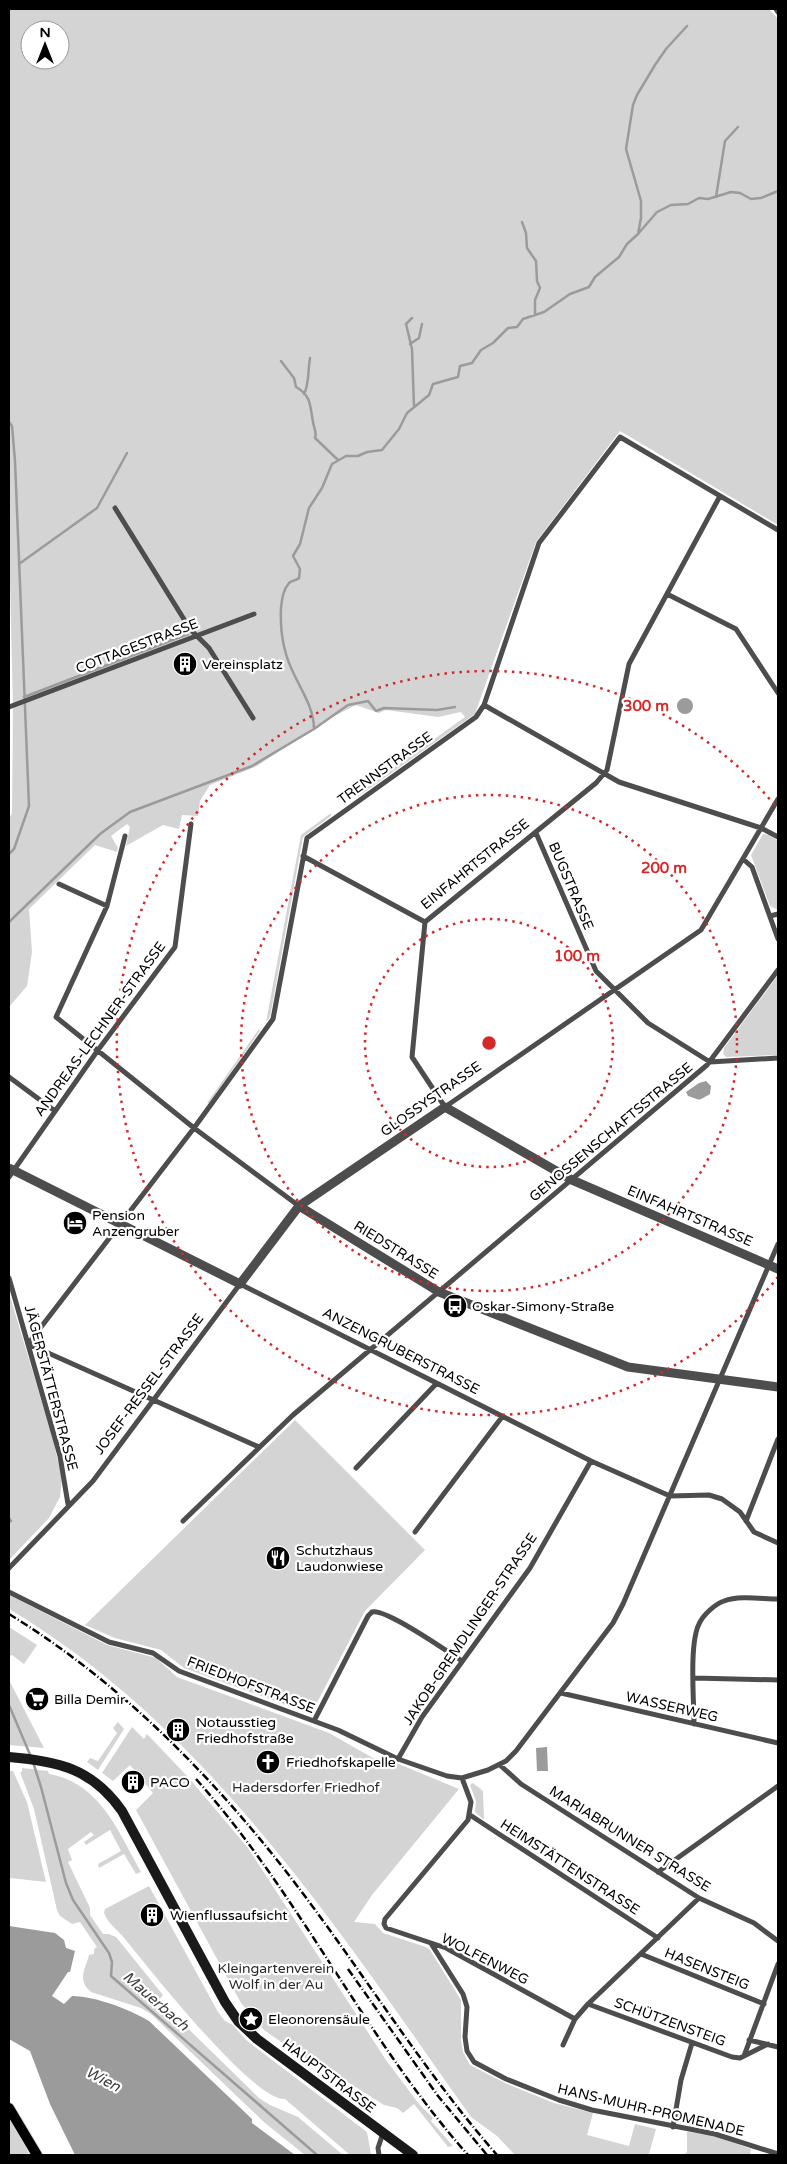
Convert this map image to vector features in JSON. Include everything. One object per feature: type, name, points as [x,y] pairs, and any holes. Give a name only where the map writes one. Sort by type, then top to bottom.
[{"type":"main road","name":"HAUPTSTRASSE","points":[[11,1758],[42,1760],[79,1772],[102,1787],[117,1804],[225,2002],[244,2027],[257,2039],[413,2155]]},
{"type":"main road","points":[[9,2108],[37,2155]]},
{"type":"street","name":"TRENNSTRASSE","points":[[28,1344],[194,1128],[273,1019],[307,838],[476,717],[484,705],[539,543],[620,437],[720,496]]},
{"type":"street","points":[[605,774],[629,664],[720,496],[778,530]]},
{"type":"street","points":[[115,508],[190,628],[209,648],[253,718]]},
{"type":"street","points":[[667,594],[736,629],[778,693]]},
{"type":"street","name":"COTTAGESTRASSE","points":[[9,707],[254,614]]},
{"type":"street","points":[[484,705],[627,786],[761,828],[778,837]]},
{"type":"street","name":"EINFAHRTSTRASSE","points":[[605,774],[536,833],[426,922],[412,1057],[445,1107],[572,1180],[775,1263]]},
{"type":"street","name":"GLOSSYSTRASSE","points":[[299,1206],[701,930],[778,799]]},
{"type":"street","name":"ANDREAS-LECHNER-STRASSE","points":[[10,1172],[175,946],[191,824]]},
{"type":"street","name":"BUGSTRASSE","points":[[536,833],[595,970],[650,1025],[710,1062]]},
{"type":"street","points":[[59,884],[107,906],[124,836]]},
{"type":"street","points":[[303,856],[426,922]]},
{"type":"street","points":[[743,859],[752,867],[778,939]]},
{"type":"street","name":"RIEDSTRASSE","points":[[107,906],[56,1018],[194,1128],[299,1206],[439,1292],[628,1367],[778,1387]]},
{"type":"street","points":[[770,916],[778,914]]},
{"type":"street","name":"GENOSSENSCHAFTSSTRASSE","points":[[439,1292],[710,1062],[778,970]]},
{"type":"street","points":[[710,1062],[778,1058]]},
{"type":"street","points":[[9,1077],[55,1111]]},
{"type":"street","name":"ANZENGRUBERSTRASSE","points":[[10,1172],[121,1224],[591,1461],[670,1496],[716,1496],[735,1507],[754,1532],[778,1543]]},
{"type":"street","name":"JOSEF-RESSEL-STRASSE","points":[[9,1568],[68,1504],[93,1481],[299,1206]]},
{"type":"street","points":[[470,1815],[471,1802],[463,1780],[500,1765],[516,1751],[613,1623],[720,1380],[775,1263],[778,1244]]},
{"type":"street","name":"JÄGERSTÄTTERSTRASSE","points":[[9,1278],[60,1456],[68,1504]]},
{"type":"street","points":[[183,1521],[292,1414],[439,1292]]},
{"type":"street","points":[[28,1344],[259,1447]]},
{"type":"street","points":[[356,1468],[436,1384]]},
{"type":"street","points":[[415,1532],[502,1417]]},
{"type":"street","points":[[746,1521],[778,1439]]},
{"type":"street","name":"JAKOB-GREMDLINGER-STRASSE","points":[[398,1758],[422,1716],[530,1568],[591,1461]]},
{"type":"street","name":"FRIEDHOFSTRASSE","points":[[9,1592],[109,1642],[153,1653],[179,1671],[338,1730],[398,1758],[463,1780]]},
{"type":"street","points":[[694,1724],[695,1639],[699,1623],[709,1611],[724,1601],[742,1598],[778,1599]]},
{"type":"street","points":[[314,1721],[368,1616],[372,1612],[380,1612],[414,1630],[462,1661]]},
{"type":"street","points":[[694,1678],[778,1680]]},
{"type":"street","name":"WASSERWEG","points":[[561,1693],[778,1743]]},
{"type":"street","name":"MARIABRUNNER STRASSE","points":[[500,1765],[521,1784],[699,1898],[754,1923],[778,1940]]},
{"type":"street","points":[[658,1872],[778,1786]]},
{"type":"street","name":"WOLFENWEG","points":[[470,1815],[436,1860],[386,1919],[384,1924],[386,1928],[432,1945],[446,1948],[575,2019]]},
{"type":"street","name":"HEIMSTÄTTENSTRASSE","points":[[470,1815],[658,1938]]},
{"type":"street","points":[[563,2045],[575,2019],[588,2004],[699,1898]]},
{"type":"street","name":"HANS-MUHR-PROMENADE","points":[[432,1945],[463,1994],[467,2007],[465,2037],[467,2051],[474,2062],[506,2080],[558,2100],[592,2110],[716,2134],[778,2154]]},
{"type":"street","name":"HASENSTEIG","points":[[641,1954],[764,2004]]},
{"type":"street","points":[[744,2056],[778,1964]]},
{"type":"street","name":"SCHÜTZENSTEIG","points":[[588,2004],[732,2057],[744,2056]]},
{"type":"street","points":[[749,2040],[778,2047]]},
{"type":"street","points":[[672,2126],[681,2080],[692,2043]]},
{"type":"street","points":[[744,2056],[768,2044]]},
{"type":"street","points":[[379,2155],[378,2148],[383,2133]]},
{"type":"green space","points":[[9,9],[769,9],[778,19],[778,525],[620,431],[536,542],[475,714],[356,798],[355,796],[465,717],[461,712],[438,717],[386,710],[379,713],[356,705],[321,723],[257,766],[210,785],[200,801],[198,816],[182,815],[179,829],[163,825],[126,846],[130,827],[127,824],[111,836],[118,848],[117,852],[95,845],[29,909],[32,952],[27,986],[9,1007],[9,819],[12,813],[13,709],[9,538]]},
{"type":"green space","points":[[331,813],[331,816],[303,837],[270,1017],[266,1022],[301,835]]},
{"type":"green space","points":[[763,834],[769,835],[778,841],[778,910],[770,906],[751,855]]},
{"type":"green space","points":[[778,975],[778,1055],[726,1057],[723,1054],[724,1048]]},
{"type":"green space","points":[[259,1029],[260,1031],[209,1103],[207,1103]]},
{"type":"green space","points":[[9,1293],[52,1436],[62,1478],[60,1497],[49,1518],[9,1560]]},
{"type":"green space","points":[[295,1420],[425,1550],[365,1611],[311,1714],[184,1668],[161,1650],[115,1638],[85,1625]]},
{"type":"green space","name":"Hadersdorfer Friedhof","points":[[9,1595],[107,1645],[156,1658],[177,1677],[329,1733],[387,1766],[394,1762],[459,1789],[372,1895],[354,1922],[375,1924],[383,1933],[430,1950],[461,2000],[461,2040],[463,2052],[470,2065],[505,2083],[554,2103],[593,2113],[587,2135],[629,2146],[635,2124],[656,2129],[649,2154],[652,2155],[515,2155],[497,2136],[471,2117],[320,1906],[266,1838],[209,1773],[147,1713],[81,1658],[9,1609]]},
{"type":"green space","points":[[9,1627],[37,1645],[24,1664],[12,1655],[9,1656]]},
{"type":"green space","points":[[9,1680],[44,1748],[9,1745]]},
{"type":"green space","points":[[118,1722],[124,1729],[98,1770],[87,1762],[90,1758],[98,1761],[117,1733],[113,1728]]},
{"type":"green space","name":"Kleingartenverein Wolf in der Au","points":[[132,1727],[144,1739],[147,1734],[188,1777],[248,1848],[386,2060],[419,2104],[433,2118],[431,2121],[453,2146],[448,2147],[414,2104],[403,2113],[397,2108],[384,2105],[340,2077],[304,2058],[264,2030],[241,2003],[136,1810],[153,1793],[130,1765],[113,1781],[102,1773]]},
{"type":"green space","points":[[22,1768],[48,1771],[49,1774],[67,1779],[82,1787],[106,1811],[141,1872],[136,1874],[124,1854],[99,1868],[98,1864],[121,1851],[110,1830],[86,1845],[84,1842],[94,1835],[91,1832],[68,1849],[72,1860],[68,1862],[90,1908],[90,1915],[103,1934],[116,1937],[163,1995],[159,2000],[259,2098],[298,2117],[343,2155],[305,2155],[265,2123],[151,2014],[141,2008],[91,1992],[87,1988],[83,1979],[84,1970],[89,1955],[94,1954],[94,1949],[97,1947],[80,1922],[72,1924],[60,1916],[57,1910],[34,1809],[20,1772],[22,1772]]},
{"type":"green space","points":[[9,1771],[13,1771],[27,1802],[46,1882],[10,1878],[9,1875]]},
{"type":"green space","points":[[473,1783],[483,1791],[484,1820],[475,1812],[476,1801],[470,1785]]},
{"type":"green space","points":[[149,1886],[218,2012],[225,2021],[233,2025],[246,2040],[367,2132],[371,2155],[350,2155],[285,2099],[270,2094],[250,2079],[226,2057],[111,1924],[104,1913],[105,1909]]},
{"type":"green space","points":[[10,2118],[27,2146],[29,2155],[9,2155]]},
{"type":"green space","points":[[687,2132],[712,2135],[751,2149],[750,2155],[684,2155],[687,2152]]},
{"type":"water","points":[[685,698],[693,706],[685,714],[677,706]]},
{"type":"water","points":[[706,1081],[711,1086],[710,1094],[699,1100],[688,1096],[686,1092],[699,1083]]},
{"type":"water","points":[[547,1747],[548,1771],[537,1771],[536,1748]]},
{"type":"water","name":"Wien","points":[[9,1926],[55,1933],[64,1940],[66,1948],[75,1951],[70,1972],[68,1972],[52,1996],[64,2004],[72,1996],[102,2001],[149,2021],[252,2119],[252,2123],[295,2155],[75,2155],[50,2104],[30,2051],[9,2039]]},
{"type":"waterway","points":[[314,729],[312,714],[285,649],[281,624],[281,608],[287,586],[290,582],[299,578],[300,569],[293,556],[300,544],[309,508],[322,488],[332,464],[346,456],[358,456],[367,452],[382,450],[399,429],[407,413],[429,395],[433,384],[458,377],[460,366],[472,363],[481,350],[493,343],[508,328],[517,327],[523,319],[544,312],[570,294],[589,287],[595,277],[619,257],[627,244],[638,234],[641,218],[641,201],[626,149],[633,105],[655,65],[666,49],[687,26]]},
{"type":"waterway","points":[[716,197],[725,141],[738,127]]},
{"type":"waterway","points":[[638,234],[657,212],[671,205],[688,204],[699,198],[708,199],[731,192],[740,193],[751,199],[761,198],[778,191]]},
{"type":"waterway","points":[[522,222],[526,233],[527,248],[536,261],[537,281],[540,288],[535,300],[535,315]]},
{"type":"waterway","points":[[412,318],[406,324],[412,349],[414,407]]},
{"type":"waterway","points":[[410,344],[419,338],[422,324]]},
{"type":"waterway","points":[[304,394],[308,382],[310,358]]},
{"type":"waterway","points":[[281,361],[294,378],[296,387],[308,398],[316,432],[315,438],[338,460]]},
{"type":"waterway","points":[[9,422],[12,426],[15,461],[29,806],[14,849],[9,854]]},
{"type":"waterway","points":[[19,564],[97,508],[127,453]]},
{"type":"waterway","points":[[24,697],[188,634]]},
{"type":"waterway","points":[[9,922],[100,834],[130,812],[252,766],[314,729],[348,705],[368,701],[376,711],[384,708],[437,710],[455,707]]},
{"type":"waterway","points":[[9,1518],[11,1521],[9,1522]]},
{"type":"waterway","name":"Mauerbach","points":[[9,1705],[31,1757]]},
{"type":"waterway","name":"Mauerbach","points":[[33,1762],[66,1883],[73,1900],[109,1953],[112,1962],[111,1976],[317,2155]]},
{"type":"railway","points":[[9,1614],[95,1674],[135,1708],[210,1782],[278,1861],[424,2063],[497,2155]]},
{"type":"railway","points":[[196,1779],[268,1870],[397,2064],[468,2155]]},
{"type":"railway","points":[[348,1969],[438,2096],[487,2155]]},
{"type":"place","name":"Vereinsplatz","points":[[185,664]]},
{"type":"place","name":"Pension Anzengruber","points":[[75,1223]]},
{"type":"place","name":"Oskar-Simony-Straße","points":[[455,1306]]},
{"type":"place","name":"Schutzhaus Laudonwiese","points":[[278,1558]]},
{"type":"place","name":"Billa Demir","points":[[37,1699]]},
{"type":"place","name":"Notausstieg Friedhofstraße","points":[[178,1730]]},
{"type":"place","name":"Friedhofskapelle","points":[[268,1762]]},
{"type":"place","name":"PACO","points":[[133,1782]]},
{"type":"place","name":"Wienflussaufsicht","points":[[152,1915]]},
{"type":"place","name":"Eleonorensäule","points":[[251,2019]]}]
